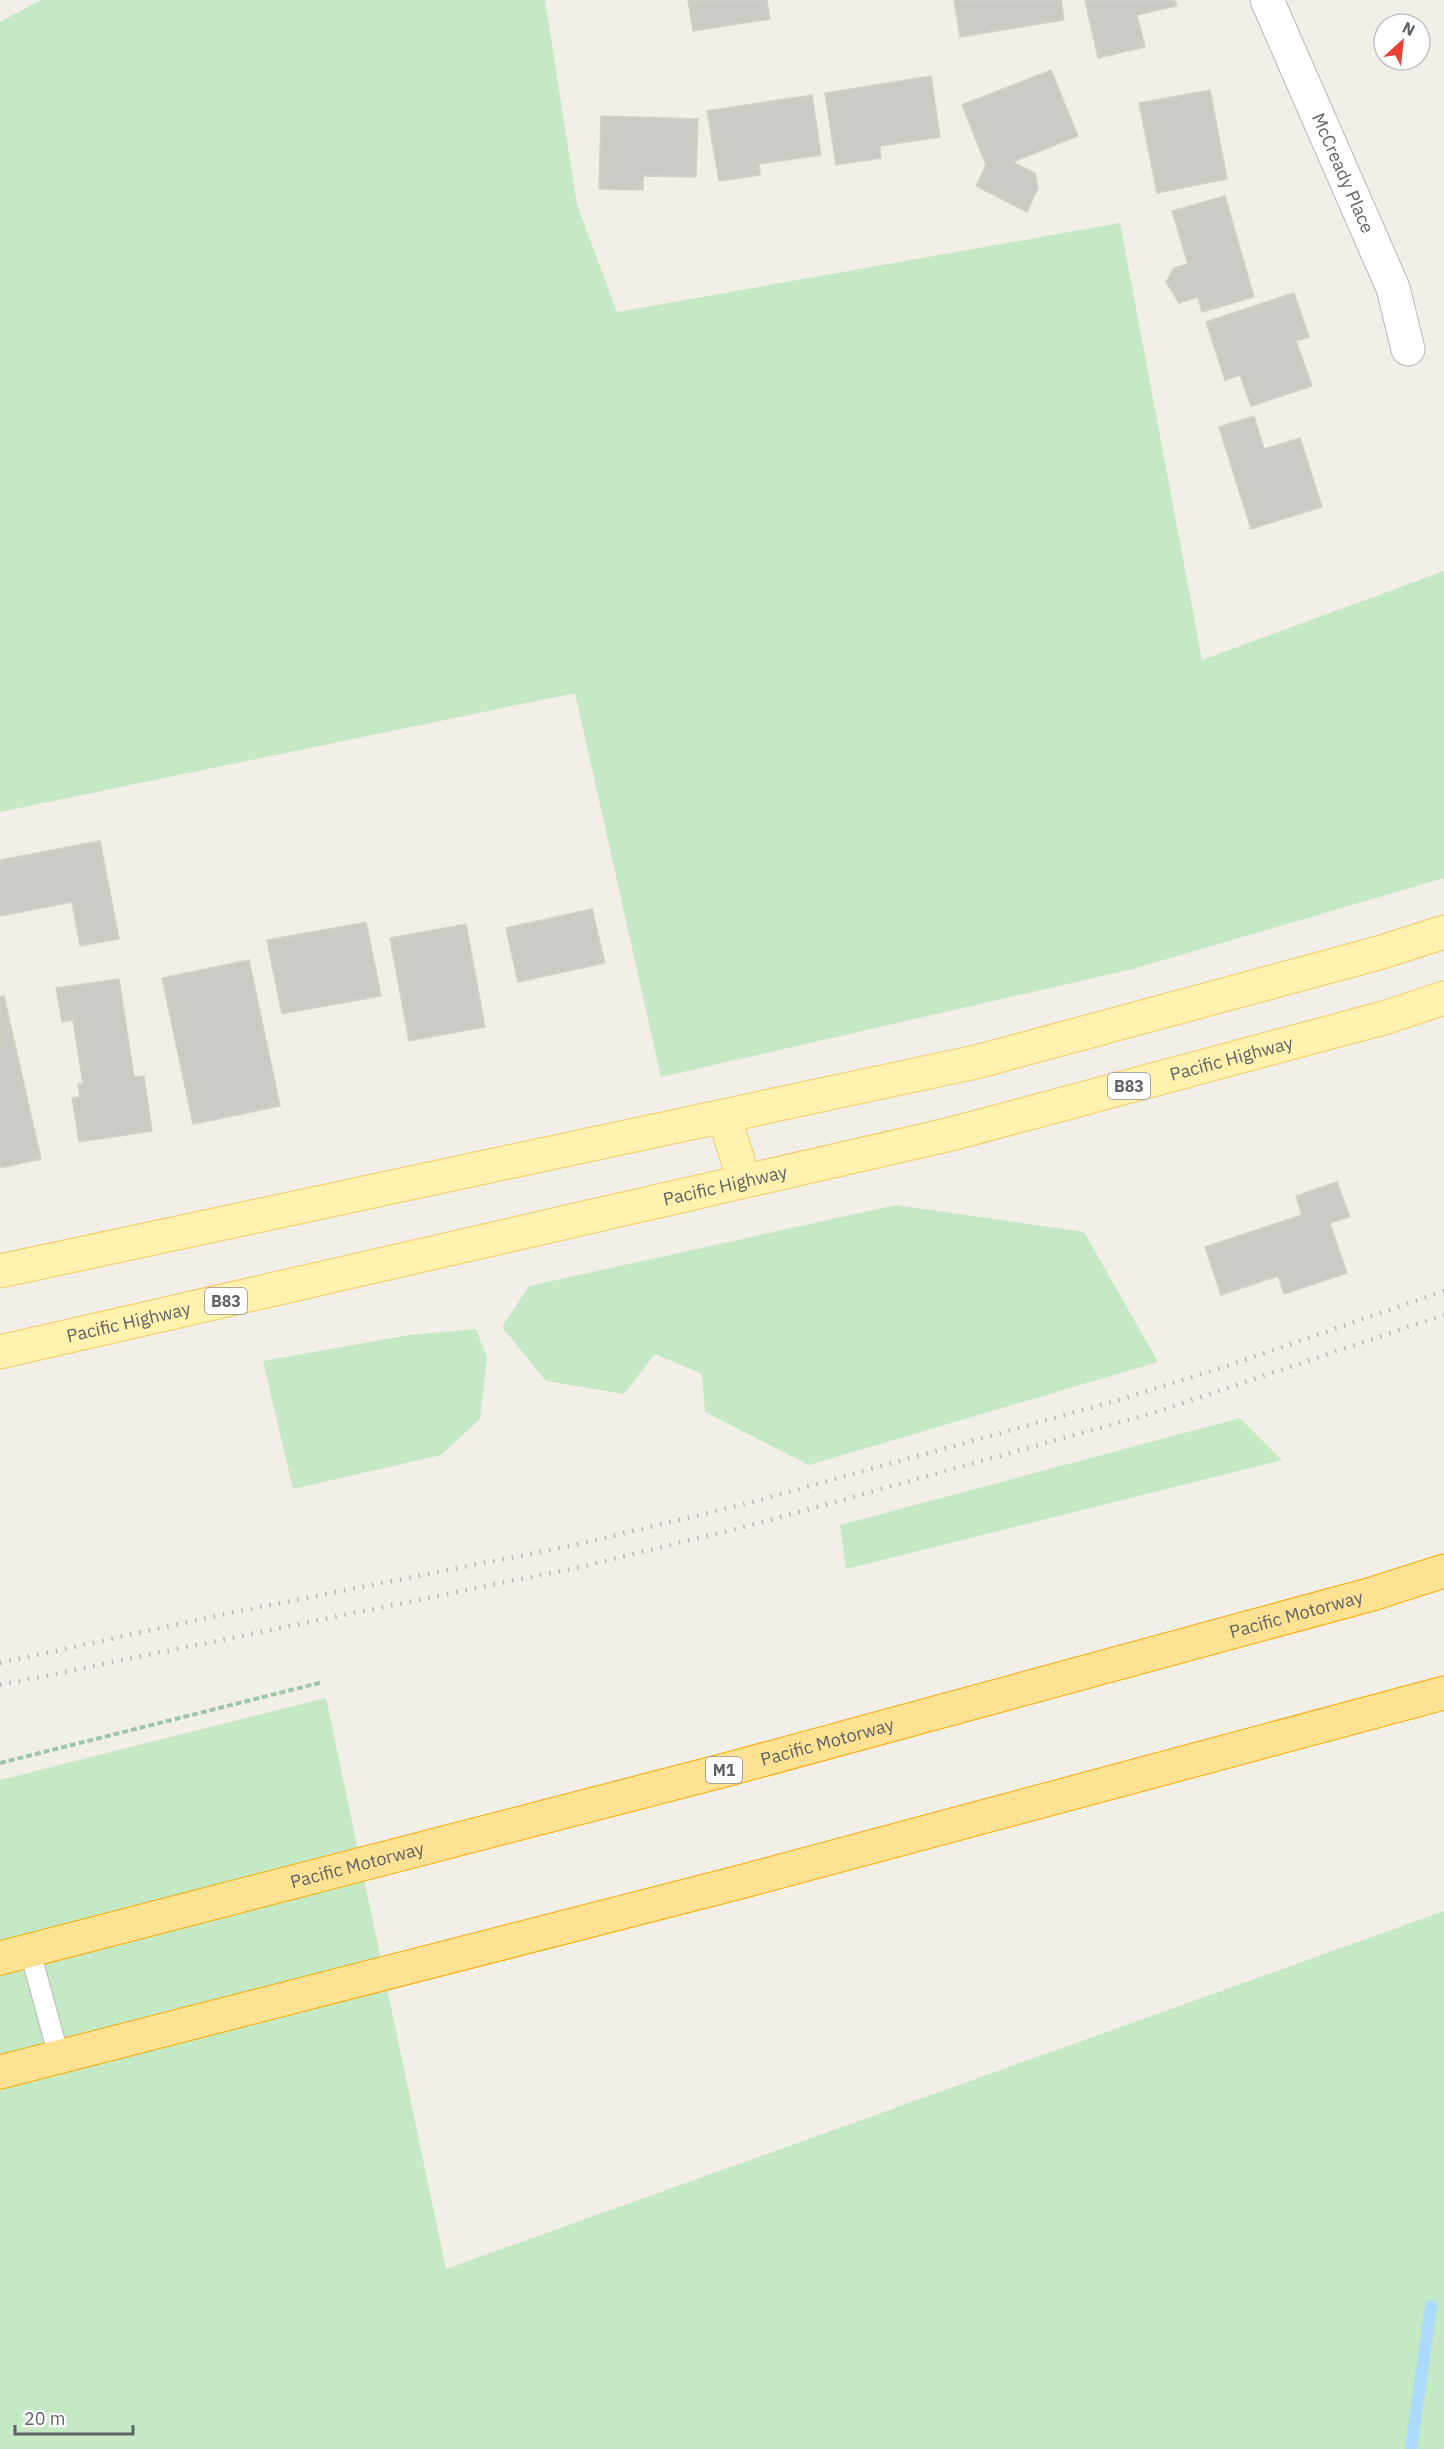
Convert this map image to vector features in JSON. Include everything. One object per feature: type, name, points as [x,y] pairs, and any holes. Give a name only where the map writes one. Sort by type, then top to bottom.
[{"type":"highway","name":"Pacific Motorway","points":[[15,1954],[729,1769],[1372,1594],[1444,1570]]},
{"type":"highway","points":[[0,2072],[744,1881],[1444,1692]]},
{"type":"main road","points":[[0,1271],[980,1061],[1382,952],[1444,932]]},
{"type":"main road","name":"Pacific Highway","points":[[0,1352],[453,1250],[744,1180],[962,1131],[1387,1017],[1444,998]]},
{"type":"main road","points":[[724,1116],[744,1180]]},
{"type":"street","name":"McCready Place","points":[[1267,0],[1394,288],[1408,349]]},
{"type":"lane","points":[[15,1954],[59,2057]]},
{"type":"path","points":[[0,1763],[323,1682]]},
{"type":"green space","points":[[41,0],[545,0],[577,205],[617,312],[1120,223],[1202,660],[1444,571],[1444,878],[1133,969],[661,1077],[575,693],[0,812],[0,22]]},
{"type":"green space","points":[[896,1205],[1084,1232],[1158,1362],[809,1465],[705,1412],[702,1374],[655,1354],[624,1394],[546,1381],[502,1327],[529,1286]]},
{"type":"green space","points":[[476,1329],[487,1358],[480,1419],[441,1455],[293,1489],[263,1361],[409,1335]]},
{"type":"green space","points":[[1240,1418],[1282,1460],[846,1569],[840,1525]]},
{"type":"green space","points":[[326,1698],[446,2269],[1444,1911],[1444,2449],[0,2449],[0,1780]]},
{"type":"building","points":[[688,0],[767,0],[770,19],[693,31]]},
{"type":"building","points":[[954,0],[1061,0],[1064,20],[960,37]]},
{"type":"building","points":[[1085,0],[1175,0],[1177,6],[1137,15],[1145,47],[1098,58]]},
{"type":"building","points":[[1051,70],[1078,136],[1013,162],[1035,173],[1038,188],[1027,212],[976,186],[986,165],[962,105]]},
{"type":"building","points":[[931,76],[940,137],[880,146],[881,158],[836,165],[825,93]]},
{"type":"building","points":[[1210,90],[1227,179],[1157,193],[1139,103]]},
{"type":"building","points":[[812,95],[821,155],[759,164],[760,175],[719,181],[707,111]]},
{"type":"building","points":[[601,116],[698,119],[696,177],[643,176],[643,190],[599,189]]},
{"type":"building","points":[[1225,196],[1254,297],[1202,312],[1198,297],[1179,303],[1166,282],[1174,268],[1188,264],[1172,211]]},
{"type":"building","points":[[1294,293],[1309,337],[1296,341],[1312,386],[1251,406],[1240,375],[1225,380],[1206,322]]},
{"type":"building","points":[[1254,416],[1264,449],[1300,438],[1322,507],[1251,529],[1219,427]]},
{"type":"building","points":[[100,841],[119,939],[80,946],[72,902],[0,916],[0,860]]},
{"type":"building","points":[[592,909],[605,963],[518,982],[506,928]]},
{"type":"building","points":[[366,922],[381,996],[282,1014],[267,940]]},
{"type":"building","points":[[466,924],[485,1027],[409,1041],[390,938]]},
{"type":"building","points":[[249,960],[280,1106],[193,1124],[162,978]]},
{"type":"building","points":[[119,979],[134,1077],[144,1076],[152,1131],[79,1142],[72,1098],[80,1097],[78,1084],[83,1084],[73,1020],[62,1022],[56,988]]},
{"type":"building","points":[[4,996],[41,1159],[0,1168],[0,997]]},
{"type":"building","points":[[1337,1182],[1350,1217],[1330,1223],[1347,1273],[1284,1294],[1278,1276],[1221,1295],[1205,1247],[1302,1215],[1296,1196]]},
{"type":"waterway","points":[[1411,2449],[1431,2306]]},
{"type":"railway","points":[[0,1663],[245,1610],[575,1545],[745,1504],[1119,1400],[1233,1364],[1444,1291]]},
{"type":"railway","points":[[0,1685],[580,1567],[756,1524],[1153,1413],[1444,1315]]}]
